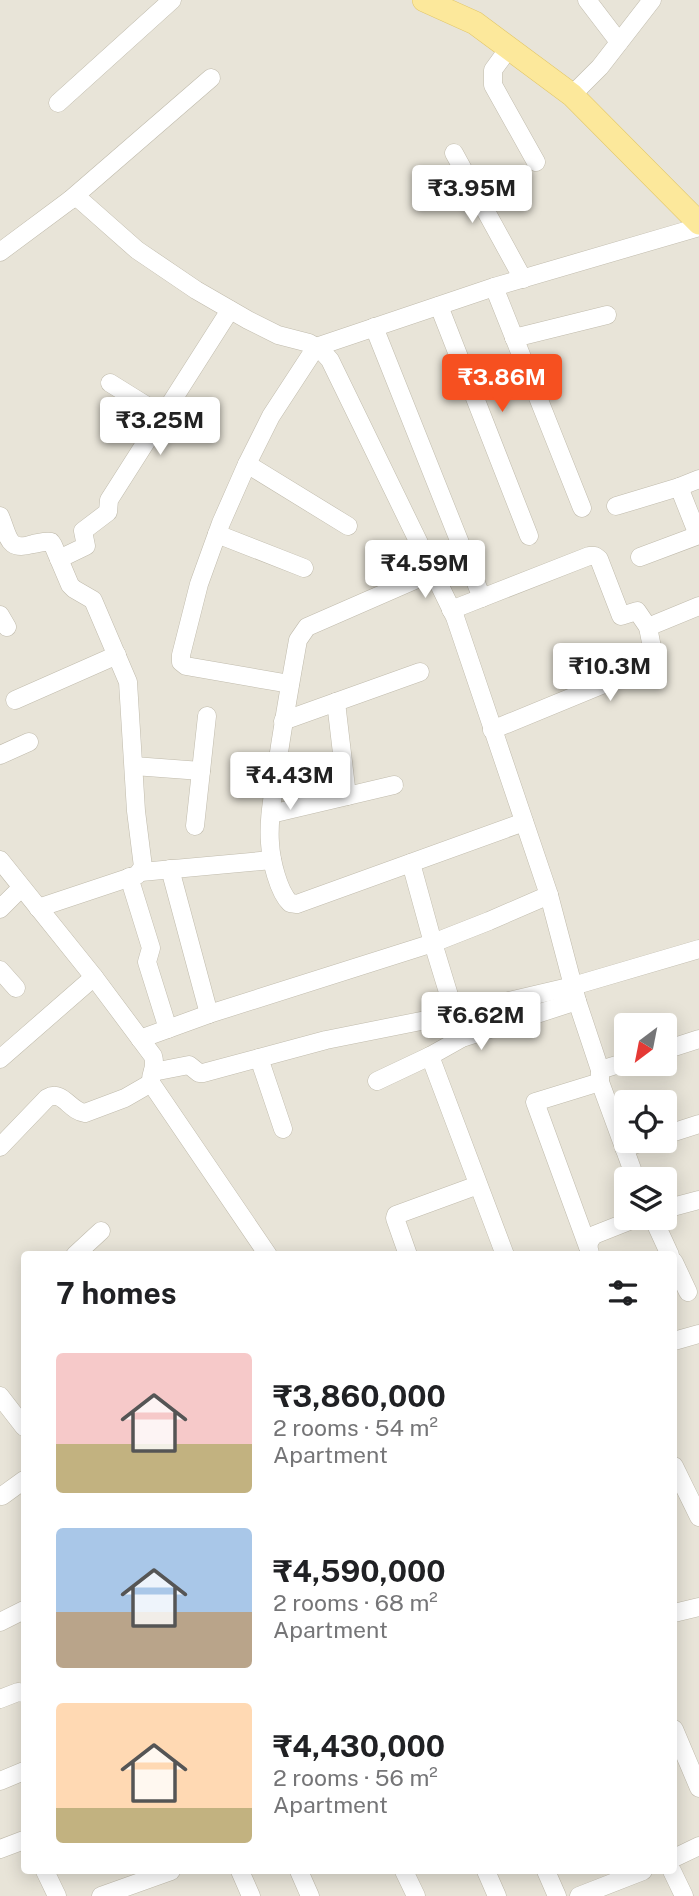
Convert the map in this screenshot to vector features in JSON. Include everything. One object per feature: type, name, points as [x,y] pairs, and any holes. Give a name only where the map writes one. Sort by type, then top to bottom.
[{"type":"main road","points":[[424,0],[475,23],[572,95],[699,225]]},
{"type":"street","points":[[58,103],[173,0]]},
{"type":"street","points":[[587,0],[620,43]]},
{"type":"street","points":[[572,95],[600,67],[652,0]]},
{"type":"street","points":[[509,48],[493,70],[493,85],[536,162]]},
{"type":"street","points":[[0,251],[70,200],[211,78]]},
{"type":"street","points":[[454,153],[523,279]]},
{"type":"street","points":[[70,200],[77,197],[137,250],[196,290],[278,335],[321,349],[330,360],[451,610],[549,895],[575,993],[614,1118]]},
{"type":"street","points":[[290,684],[186,666],[181,662],[181,655],[199,583],[247,464],[271,416],[316,347],[494,287],[699,225]]},
{"type":"street","points":[[494,287],[582,508]]},
{"type":"street","points":[[439,306],[529,536]]},
{"type":"street","points":[[59,559],[86,546],[83,531],[108,512],[109,500],[230,310]]},
{"type":"street","points":[[514,338],[607,315]]},
{"type":"street","points":[[374,327],[482,598]]},
{"type":"street","points":[[110,383],[163,416]]},
{"type":"street","points":[[247,464],[348,526]]},
{"type":"street","points":[[616,506],[699,479]]},
{"type":"street","points":[[640,557],[698,535],[679,487]]},
{"type":"street","points":[[0,516],[6,547],[51,542],[70,585],[93,600],[128,682],[143,867],[135,875]]},
{"type":"street","points":[[217,534],[304,568]]},
{"type":"street","points":[[451,610],[589,556],[595,556],[599,559],[621,616],[638,611],[648,628],[655,663],[492,730]]},
{"type":"street","points":[[433,572],[307,627],[301,633],[283,721],[271,814],[272,860],[285,898],[290,903],[297,904],[524,822]]},
{"type":"street","points":[[648,628],[699,606]]},
{"type":"street","points":[[15,700],[117,655]]},
{"type":"street","points":[[283,721],[420,672]]},
{"type":"street","points":[[336,702],[347,796]]},
{"type":"street","points":[[195,827],[206,716]]},
{"type":"street","points":[[0,755],[29,742]]},
{"type":"street","points":[[134,766],[201,771]]},
{"type":"street","points":[[271,814],[394,785]]},
{"type":"street","points":[[0,860],[94,977],[153,1056],[155,1068],[152,1077]]},
{"type":"street","points":[[38,908],[135,875],[170,869],[272,860]]},
{"type":"street","points":[[411,863],[462,1038]]},
{"type":"street","points":[[170,869],[209,1014]]},
{"type":"street","points":[[135,875],[151,948],[147,962],[169,1029]]},
{"type":"street","points":[[0,909],[21,888]]},
{"type":"street","points":[[140,1039],[209,1014],[433,943],[549,895]]},
{"type":"street","points":[[377,1081],[462,1038],[575,993],[699,949]]},
{"type":"street","points":[[0,970],[16,988]]},
{"type":"street","points":[[0,1059],[94,977]]},
{"type":"street","points":[[0,1147],[52,1095],[60,1096],[73,1109],[85,1113],[125,1098],[152,1077],[189,1065],[203,1073],[326,1040],[453,1013],[575,993]]},
{"type":"street","points":[[677,1045],[699,1039]]},
{"type":"street","points":[[430,1056],[503,1251]]},
{"type":"street","points":[[259,1058],[283,1129]]},
{"type":"street","points":[[589,1251],[535,1102],[614,1068]]},
{"type":"street","points":[[152,1077],[265,1251]]},
{"type":"street","points":[[677,1131],[699,1124]]},
{"type":"street","points":[[407,1251],[396,1215],[478,1185]]},
{"type":"street","points":[[677,1206],[699,1200]]},
{"type":"street","points":[[589,1251],[590,1240],[594,1235],[614,1227]]},
{"type":"street","points":[[659,1230],[668,1251]]},
{"type":"street","points":[[79,1251],[101,1231]]},
{"type":"street","points":[[677,1268],[688,1292]]},
{"type":"street","points":[[677,1340],[699,1334]]},
{"type":"street","points":[[0,1396],[21,1423]]},
{"type":"street","points":[[677,1470],[692,1487],[699,1517]]},
{"type":"street","points":[[2,1496],[21,1482]]},
{"type":"street","points":[[677,1612],[699,1607]]},
{"type":"street","points":[[0,1622],[21,1612]]},
{"type":"street","points":[[0,1699],[21,1692]]},
{"type":"street","points":[[677,1736],[699,1788]]},
{"type":"street","points":[[0,1781],[21,1772]]},
{"type":"street","points":[[0,1849],[21,1841]]},
{"type":"street","points":[[677,1857],[699,1846]]},
{"type":"street","points":[[46,1874],[57,1896]]},
{"type":"street","points":[[241,1874],[251,1896]]},
{"type":"street","points":[[300,1874],[307,1895]]},
{"type":"street","points":[[405,1874],[416,1896]]},
{"type":"street","points":[[487,1874],[497,1896]]},
{"type":"street","points":[[547,1874],[557,1896]]},
{"type":"street","points":[[579,1896],[635,1874]]},
{"type":"street","points":[[673,1874],[684,1896]]},
{"type":"street","points":[[101,1896],[140,1876]]},
{"type":"shaded area","points":[[0,0],[699,0],[699,1896],[0,1896]]}]
